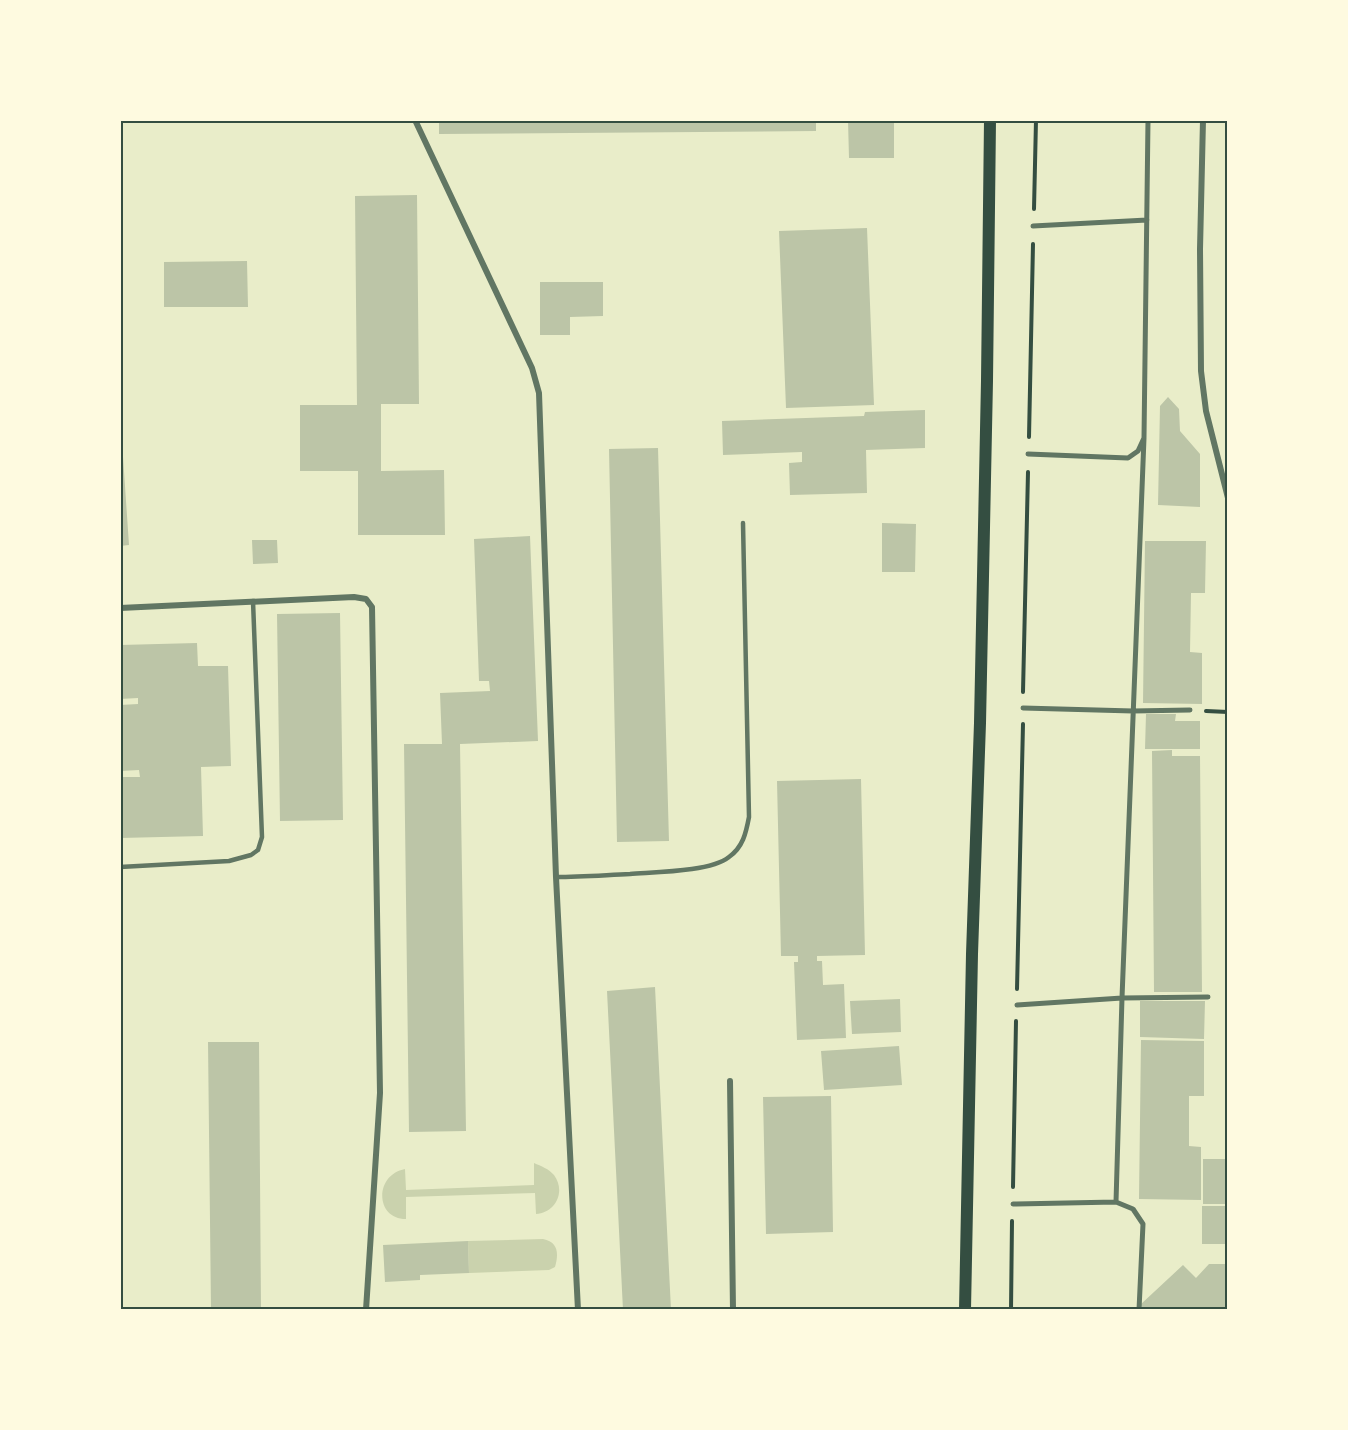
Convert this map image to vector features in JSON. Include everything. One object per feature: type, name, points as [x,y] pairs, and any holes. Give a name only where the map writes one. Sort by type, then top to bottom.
[{"type":"main road","points":[[965,1310],[980,723],[990,120]]},
{"type":"street","points":[[415,120],[532,368],[539,393],[556,877],[578,1310]]},
{"type":"street","points":[[1116,1202],[1144,438],[1148,120]]},
{"type":"street","points":[[1203,120],[1200,249],[1201,371],[1206,411],[1228,498]]},
{"type":"street","points":[[1033,226],[1146,220]]},
{"type":"street","points":[[1028,454],[1128,458],[1138,451],[1144,438]]},
{"type":"street","points":[[120,608],[354,597],[366,599],[372,607],[380,1093],[366,1310]]},
{"type":"street","points":[[1023,708],[1190,710]]},
{"type":"street","points":[[1017,1005],[1122,998],[1208,997]]},
{"type":"street","points":[[730,1081],[733,1310]]},
{"type":"street","points":[[1013,1204],[1116,1202],[1133,1209],[1143,1224],[1139,1310]]},
{"type":"lane","points":[[556,877],[686,870],[708,866],[729,858],[742,844],[747,832],[749,817],[744,523]]},
{"type":"lane","points":[[120,867],[229,861],[251,855],[258,850],[262,837],[253,601]]},
{"type":"green space","points":[[534,1163],[554,1175],[559,1188],[554,1205],[543,1213],[536,1214],[535,1193],[406,1197],[406,1219],[388,1212],[384,1205],[382,1196],[388,1179],[405,1169],[406,1190],[534,1185]]},
{"type":"green space","points":[[543,1239],[554,1245],[557,1253],[555,1267],[549,1270],[469,1273],[468,1241]]},
{"type":"building","points":[[439,120],[816,120],[816,131],[439,134]]},
{"type":"building","points":[[848,120],[894,120],[894,158],[849,158]]},
{"type":"building","points":[[417,195],[419,404],[381,404],[381,471],[444,470],[445,535],[358,535],[358,471],[300,471],[300,405],[357,405],[355,196]]},
{"type":"building","points":[[867,228],[874,405],[786,408],[779,231]]},
{"type":"building","points":[[247,261],[248,307],[164,307],[164,262]]},
{"type":"building","points":[[540,282],[603,282],[603,316],[570,317],[570,335],[540,335]]},
{"type":"building","points":[[1168,397],[1179,409],[1180,431],[1200,454],[1200,507],[1158,505],[1160,406]]},
{"type":"building","points":[[925,410],[925,448],[866,450],[867,493],[790,495],[789,463],[802,462],[802,452],[723,455],[722,421],[864,416],[865,412]]},
{"type":"building","points":[[120,442],[122,442],[129,545],[120,546]]},
{"type":"building","points":[[658,448],[669,841],[617,842],[609,449]]},
{"type":"building","points":[[882,523],[916,524],[915,572],[882,572]]},
{"type":"building","points":[[530,536],[538,741],[460,744],[466,1131],[409,1132],[404,744],[442,744],[440,693],[490,691],[489,681],[479,681],[474,539]]},
{"type":"building","points":[[252,540],[277,540],[278,563],[253,564]]},
{"type":"building","points":[[1145,541],[1206,541],[1205,593],[1191,593],[1190,652],[1202,653],[1202,704],[1143,703]]},
{"type":"building","points":[[340,613],[343,820],[280,821],[277,614]]},
{"type":"building","points":[[197,643],[198,666],[228,666],[231,766],[201,767],[203,836],[120,838],[120,777],[140,777],[139,770],[120,771],[120,705],[138,704],[138,698],[120,699],[120,645]]},
{"type":"building","points":[[1146,714],[1176,714],[1175,721],[1200,721],[1200,749],[1145,749]]},
{"type":"building","points":[[1172,750],[1172,756],[1200,756],[1202,992],[1154,992],[1152,751]]},
{"type":"building","points":[[861,779],[865,955],[817,956],[817,961],[822,961],[823,985],[844,984],[846,1038],[797,1040],[794,962],[798,962],[798,956],[781,956],[777,781]]},
{"type":"building","points":[[655,987],[671,1310],[623,1310],[607,991]]},
{"type":"building","points":[[900,999],[901,1032],[852,1034],[850,1001]]},
{"type":"building","points":[[1140,1001],[1205,1001],[1204,1039],[1140,1037]]},
{"type":"building","points":[[1141,1040],[1204,1041],[1204,1096],[1189,1096],[1189,1146],[1201,1147],[1201,1200],[1139,1199]]},
{"type":"building","points":[[208,1042],[259,1042],[261,1310],[211,1310]]},
{"type":"building","points":[[899,1046],[902,1085],[824,1090],[821,1051]]},
{"type":"building","points":[[831,1096],[833,1232],[766,1234],[763,1097]]},
{"type":"building","points":[[1203,1159],[1228,1159],[1228,1204],[1203,1204]]},
{"type":"building","points":[[1202,1206],[1228,1206],[1228,1244],[1202,1244]]},
{"type":"building","points":[[468,1241],[469,1273],[420,1275],[420,1280],[385,1282],[383,1245]]},
{"type":"building","points":[[1209,1264],[1228,1264],[1228,1310],[1144,1310],[1140,1305],[1183,1265],[1196,1278]]}]
